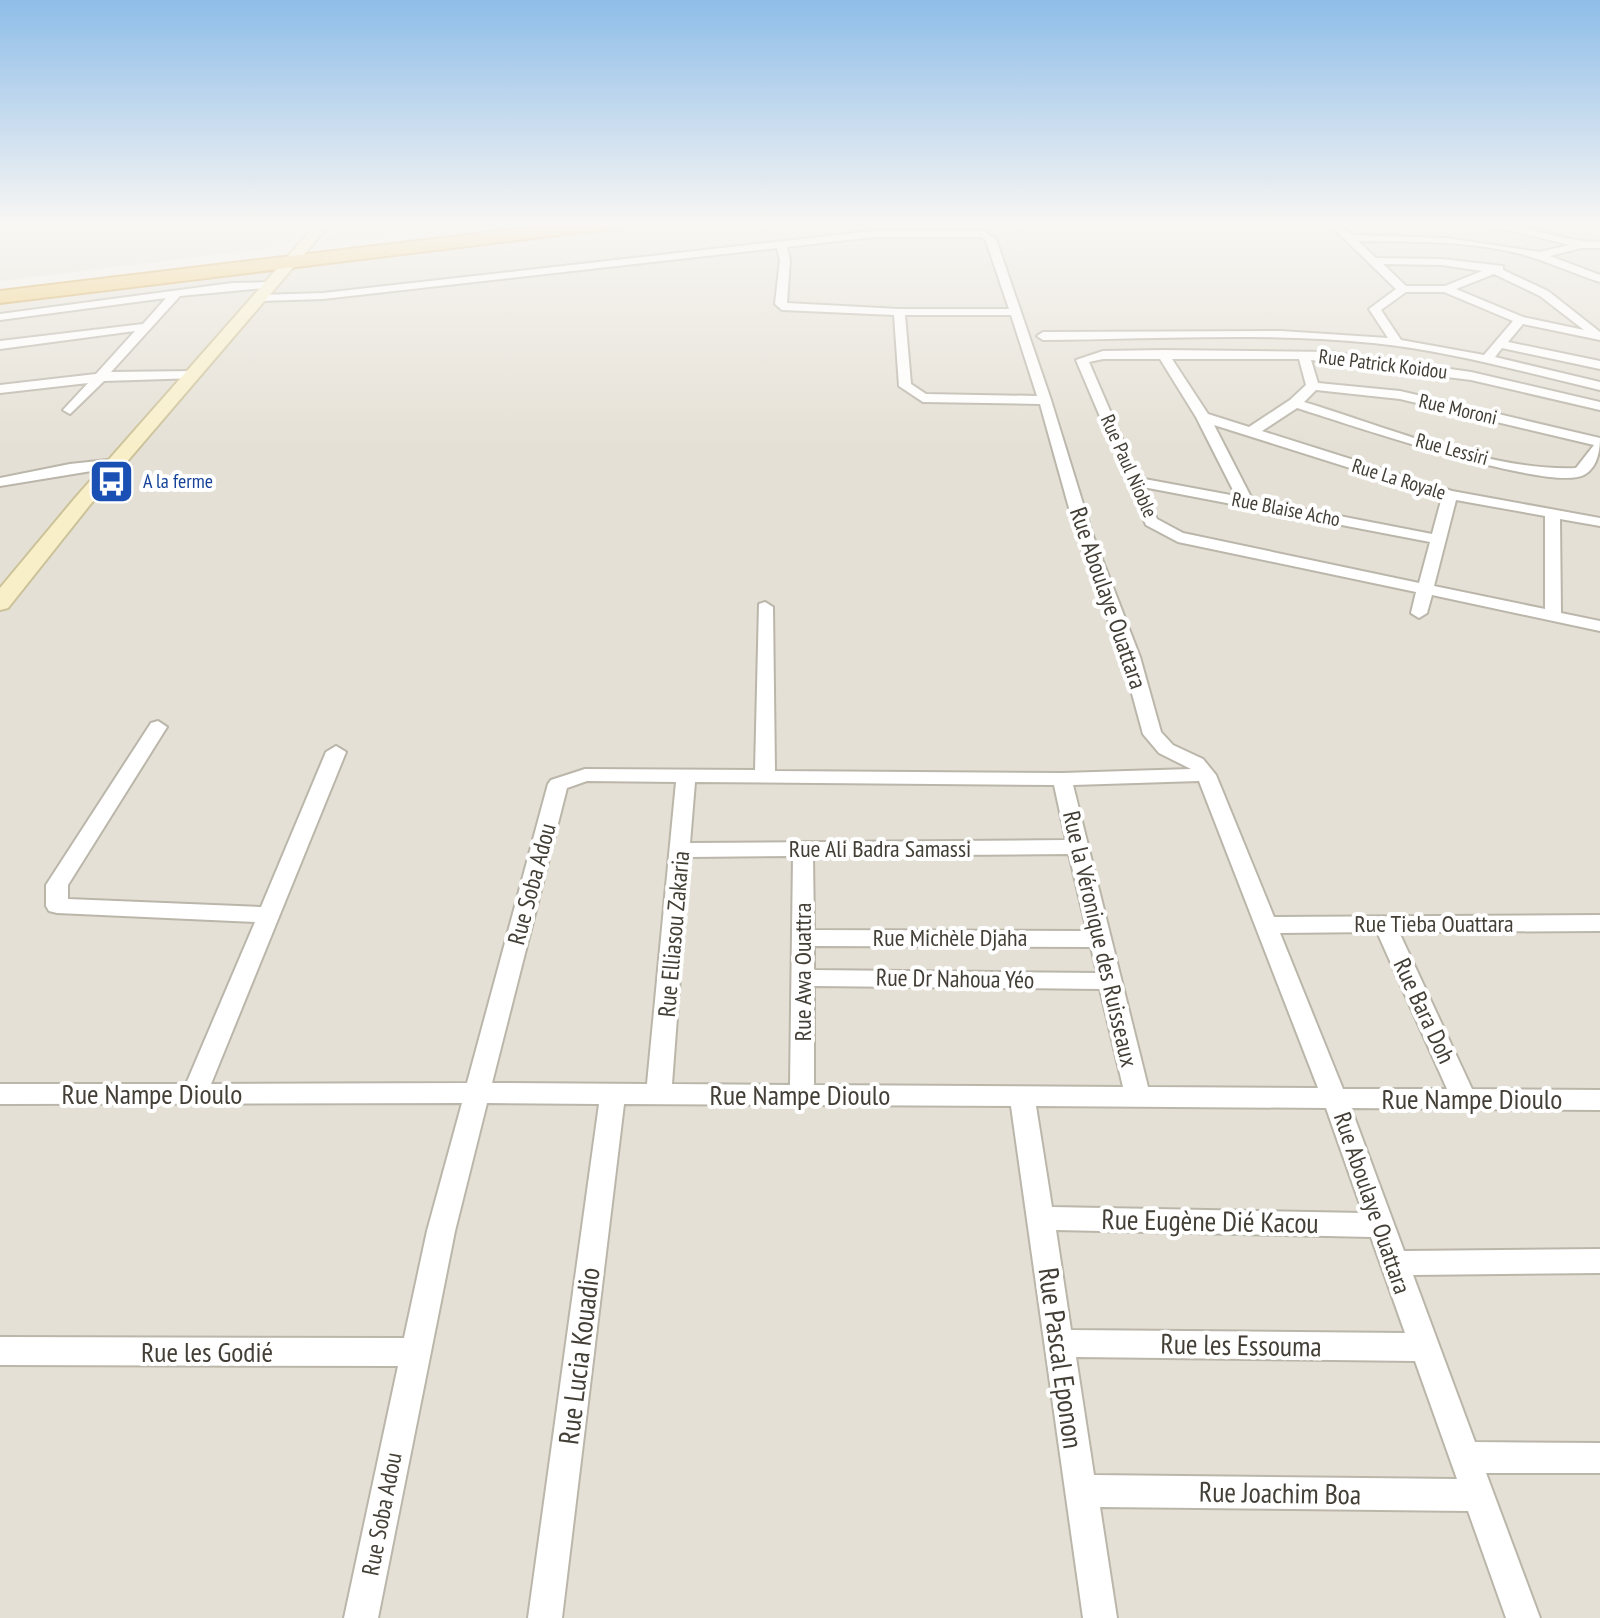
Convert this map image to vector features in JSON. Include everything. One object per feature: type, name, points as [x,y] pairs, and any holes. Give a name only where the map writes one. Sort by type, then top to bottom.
[{"type":"street","name":"Rue Aboulaye Ouattara","points":[[0,317],[149,298]]},
{"type":"street","points":[[70,410],[172,298]]},
{"type":"street","points":[[0,603],[260,298]]},
{"type":"street","points":[[782,298],[781,304],[786,308],[1015,312]]},
{"type":"street","name":"Rue Aboulaye Ouattara","points":[[1010,298],[1045,400],[1084,533],[1131,657],[1152,734],[1166,749],[1196,763],[1206,775],[1335,1099],[1523,1618]]},
{"type":"street","points":[[1391,298],[1375,309],[1397,343]]},
{"type":"street","points":[[1466,298],[1520,320],[1600,337]]},
{"type":"street","points":[[1554,298],[1600,337]]},
{"type":"street","points":[[899,312],[905,386],[914,395],[923,398],[1045,400]]},
{"type":"street","points":[[1486,360],[1520,320]]},
{"type":"street","points":[[0,345],[143,327]]},
{"type":"street","points":[[1043,336],[1289,336],[1397,343],[1600,386]]},
{"type":"street","points":[[1500,344],[1600,365]]},
{"type":"street","points":[[1163,354],[1203,417],[1246,501]]},
{"type":"street","name":"Rue Patrick Koidou","points":[[1163,354],[1303,354],[1416,366],[1600,406]]},
{"type":"street","name":"Rue Paul Nioble","points":[[1163,354],[1103,355],[1082,360],[1151,522],[1178,537],[1600,626]]},
{"type":"street","points":[[1250,433],[1295,403],[1313,386],[1303,354]]},
{"type":"street","points":[[0,389],[97,378],[193,375]]},
{"type":"street","name":"Rue Moroni","points":[[1313,386],[1400,395],[1600,444]]},
{"type":"street","name":"Rue Lessiri","points":[[1295,403],[1460,452],[1561,475],[1580,472],[1600,444]]},
{"type":"street","name":"Rue La Royale","points":[[1203,417],[1450,495],[1600,522]]},
{"type":"street","points":[[0,482],[70,468],[117,463]]},
{"type":"street","name":"Rue Blaise Acho","points":[[1134,481],[1437,539]]},
{"type":"street","points":[[1419,613],[1450,495]]},
{"type":"street","points":[[1552,514],[1553,616]]},
{"type":"street","points":[[765,607],[765,775]]},
{"type":"street","points":[[158,727],[57,885],[57,906],[271,915]]},
{"type":"street","points":[[195,1093],[336,752]]},
{"type":"street","name":"Rue Elliasou Zakaria","points":[[659,1094],[682,850],[686,774]]},
{"type":"street","name":"Rue Soba Adou","points":[[361,1618],[414,1352],[477,1093],[558,784],[585,775],[1062,779],[1206,775]]},
{"type":"street","name":"Rue la Véronique des Ruisseaux","points":[[1062,779],[1138,1099]]},
{"type":"street","name":"Rue Ali Badra Samassi","points":[[682,850],[1078,847]]},
{"type":"street","name":"Rue Awa Ouattra","points":[[802,1095],[803,849]]},
{"type":"street","name":"Rue Tieba Ouattara","points":[[1268,925],[1600,923]]},
{"type":"street","name":"Rue Bara Doh","points":[[1384,924],[1464,1099]]},
{"type":"street","name":"Rue Michèle Djaha","points":[[803,938],[1098,939]]},
{"type":"street","name":"Rue Dr Nahoua Yéo","points":[[803,978],[1108,981]]},
{"type":"street","name":"Rue Nampe Dioulo","points":[[0,1094],[477,1093],[1600,1100]]},
{"type":"street","name":"Rue Lucia Kouadio","points":[[545,1618],[613,1094]]},
{"type":"street","name":"Rue Pascal Eponon","points":[[1022,1097],[1100,1618]]},
{"type":"street","name":"Rue Eugène Dié Kacou","points":[[1041,1218],[1380,1225]]},
{"type":"street","points":[[1393,1263],[1600,1261]]},
{"type":"street","name":"Rue les Essouma","points":[[1059,1343],[1423,1347]]},
{"type":"street","name":"Rue les Godié","points":[[0,1351],[414,1352]]},
{"type":"street","points":[[1464,1457],[1600,1458]]},
{"type":"street","name":"Rue Joachim Boa","points":[[1081,1491],[1478,1495]]},
{"type":"shaded area","points":[[20,298],[1600,298],[1600,1618],[0,1618],[0,300]]},
{"type":"place","name":"A la ferme","points":[[112,481]]}]
